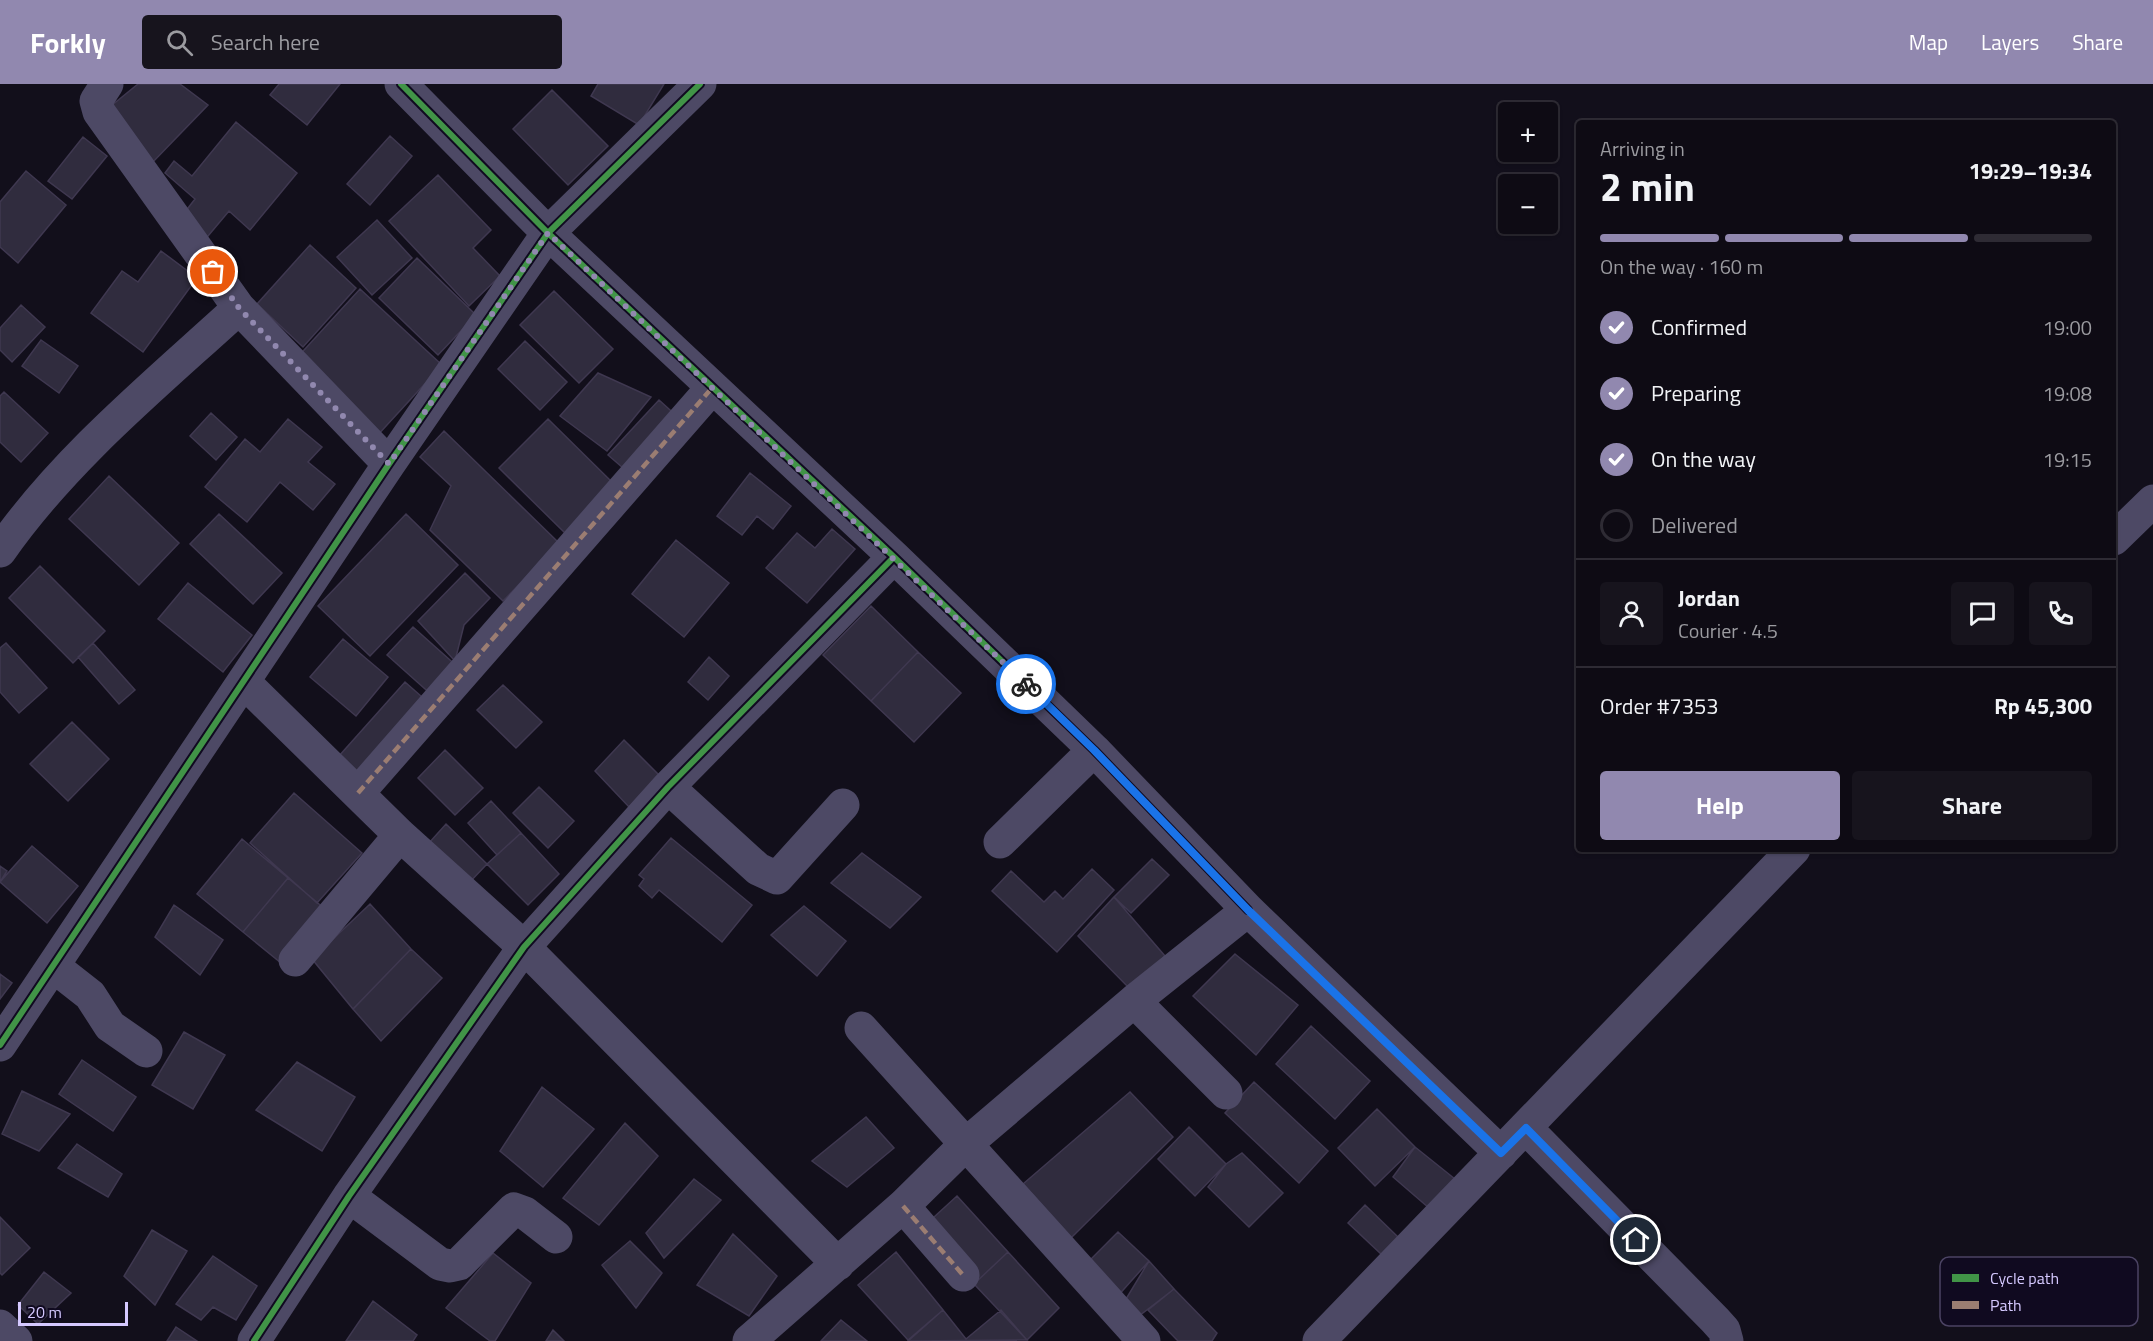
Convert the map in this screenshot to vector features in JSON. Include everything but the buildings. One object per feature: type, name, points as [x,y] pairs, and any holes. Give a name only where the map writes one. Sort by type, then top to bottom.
[{"type":"street","points":[[107,84],[96,101],[99,112],[239,308],[389,464]]},
{"type":"street","points":[[401,84],[548,233],[894,557],[1094,750],[1248,910],[1501,1153]]},
{"type":"street","points":[[0,1045],[389,464],[548,233],[700,84]]},
{"type":"street","points":[[0,551],[29,512],[76,460],[239,308]]},
{"type":"street","points":[[358,793],[712,388]]},
{"type":"street","points":[[2116,537],[2153,501]]},
{"type":"street","points":[[254,1341],[349,1196],[525,947],[668,787],[894,557]]},
{"type":"street","points":[[244,682],[399,835],[525,947],[838,1264]]},
{"type":"street","points":[[1000,842],[1094,750]]},
{"type":"street","points":[[668,787],[758,870],[777,878],[843,805]]},
{"type":"street","points":[[295,960],[399,835]]},
{"type":"street","points":[[1319,1341],[1791,852]]},
{"type":"street","points":[[749,1341],[903,1206],[966,1144],[1134,1001],[1248,910]]},
{"type":"street","points":[[53,966],[90,995],[110,1026],[146,1051]]},
{"type":"street","points":[[1134,1001],[1226,1093]]},
{"type":"street","points":[[861,1028],[1144,1341]]},
{"type":"street","points":[[1526,1128],[1715,1320],[1724,1330],[1727,1341]]},
{"type":"street","points":[[349,1196],[440,1264],[450,1266],[459,1264],[514,1209],[525,1212],[556,1238]]},
{"type":"street","points":[[903,1206],[963,1275]]},
{"type":"street","points":[[0,1326],[16,1341]]},
{"type":"marked path","points":[[358,793],[712,388]]},
{"type":"marked path","points":[[903,1206],[963,1275]]},
{"type":"cycle path","points":[[401,84],[548,233],[894,557],[1094,750],[1248,910]]},
{"type":"cycle path","points":[[0,1045],[389,464],[548,233],[700,84]]},
{"type":"cycle path","points":[[254,1341],[349,1196],[524,947],[668,787],[894,557]]},
{"type":"way so far","points":[[213,272],[239,308],[389,464],[548,233],[1026,684]]},
{"type":"route","points":[[1026,684],[1094,750],[1248,910],[1501,1153],[1526,1128],[1636,1240]]}]
